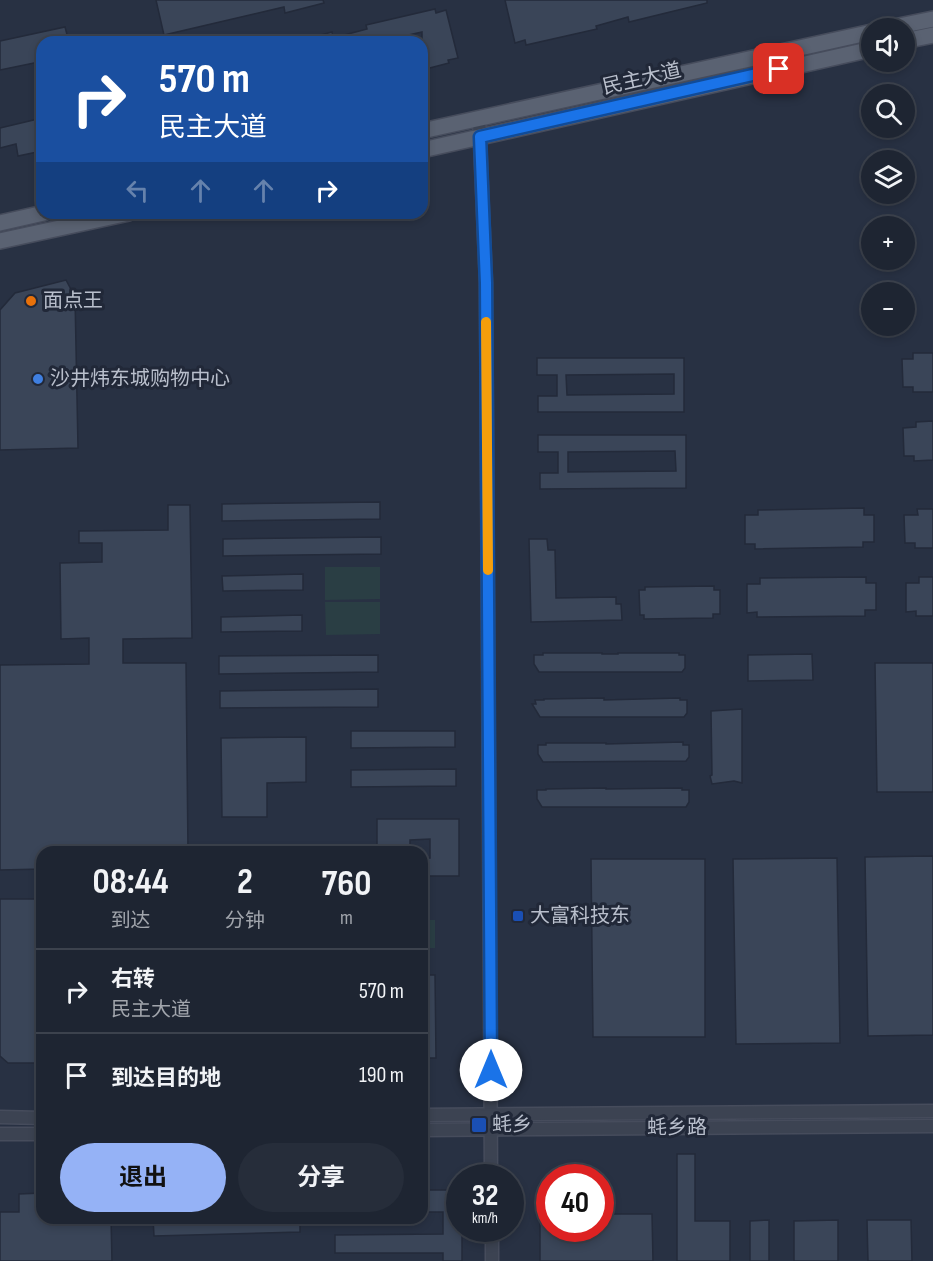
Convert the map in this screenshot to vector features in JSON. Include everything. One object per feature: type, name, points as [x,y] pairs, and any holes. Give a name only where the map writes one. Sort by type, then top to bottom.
[{"type":"main road","points":[[915,23],[933,19]]},
{"type":"main road","name":"民主大道","points":[[428,130],[861,34]]},
{"type":"main road","points":[[915,39],[933,35]]},
{"type":"main road","name":"民主大道","points":[[428,149],[861,51]]},
{"type":"main road","points":[[0,223],[36,215]]},
{"type":"main road","points":[[0,241],[101,219]]},
{"type":"street","points":[[479,119],[486,295],[491,1164]]},
{"type":"street","name":"蚝乡路","points":[[428,1115],[933,1111]]},
{"type":"street","points":[[0,1117],[36,1118]]},
{"type":"street","name":"蚝乡路","points":[[428,1130],[933,1126]]},
{"type":"street","points":[[0,1134],[36,1134]]},
{"type":"street","points":[[492,1242],[492,1261]]},
{"type":"shaded area","points":[[325,567],[380,567],[380,599],[325,600]]},
{"type":"shaded area","points":[[325,602],[380,602],[380,634],[326,635]]},
{"type":"shaded area","points":[[428,920],[435,920],[435,948],[428,948]]},
{"type":"building","points":[[156,0],[323,0],[324,3],[285,13],[284,7],[164,35]]},
{"type":"building","points":[[505,0],[707,0],[707,3],[629,22],[628,17],[596,26],[597,29],[526,45],[525,40],[515,43]]},
{"type":"building","points":[[435,9],[436,13],[446,10],[458,58],[428,68],[428,36],[422,36],[422,32],[404,36],[341,36],[367,29],[366,25]]},
{"type":"building","points":[[65,27],[67,36],[36,36],[36,63],[0,70],[0,41]]},
{"type":"building","points":[[332,32],[333,36],[317,36]]},
{"type":"building","points":[[36,119],[36,152],[18,156],[16,144],[0,148],[0,128]]},
{"type":"building","name":"沙井炜东城购物中心","points":[[66,280],[75,297],[78,448],[0,450],[0,310],[15,293]]},
{"type":"building","points":[[913,353],[933,353],[933,392],[913,392],[913,387],[903,387],[902,359],[913,359]]},
{"type":"building","points":[[537,358],[684,358],[684,412],[538,412],[538,396],[557,396],[557,375],[537,375]],"holes":[[[674,374],[674,394],[567,395],[566,375]]]},
{"type":"building","points":[[933,421],[933,460],[914,461],[914,456],[904,456],[903,428],[916,427],[916,422]]},
{"type":"building","points":[[538,435],[686,435],[686,488],[540,489],[540,473],[558,473],[558,452],[538,452]],"holes":[[[675,451],[676,471],[568,472],[568,452]]]},
{"type":"building","points":[[380,502],[380,519],[222,521],[222,504]]},
{"type":"building","points":[[168,505],[190,505],[192,638],[123,639],[123,663],[186,663],[188,846],[36,846],[36,869],[0,870],[0,665],[89,664],[89,638],[61,639],[60,563],[102,562],[102,543],[79,543],[79,531],[168,530]]},
{"type":"building","points":[[864,508],[864,515],[874,515],[874,542],[863,542],[863,547],[755,549],[755,544],[745,544],[745,515],[758,515],[758,510]]},
{"type":"building","points":[[917,509],[933,509],[933,548],[915,548],[915,543],[905,543],[904,515],[918,515]]},
{"type":"building","points":[[381,537],[381,554],[223,556],[223,539]]},
{"type":"building","points":[[529,539],[547,539],[548,550],[555,550],[556,598],[616,597],[616,604],[621,604],[622,620],[531,622]]},
{"type":"building","points":[[303,574],[303,590],[223,591],[222,576]]},
{"type":"building","points":[[866,577],[866,583],[876,583],[876,610],[865,610],[865,616],[757,617],[757,612],[747,613],[747,584],[760,584],[760,578]]},
{"type":"building","points":[[919,577],[933,577],[933,616],[916,616],[916,611],[906,612],[906,583],[919,583]]},
{"type":"building","points":[[714,586],[714,590],[720,590],[720,614],[713,614],[713,618],[644,619],[644,615],[640,615],[639,590],[645,590],[645,587]]},
{"type":"building","points":[[302,615],[302,631],[221,632],[221,617]]},
{"type":"building","points":[[543,653],[679,653],[679,655],[685,655],[685,668],[682,672],[539,672],[534,664],[534,655],[543,655]]},
{"type":"building","points":[[812,654],[813,680],[748,681],[748,655]]},
{"type":"building","points":[[378,655],[378,672],[219,674],[219,656]]},
{"type":"building","points":[[875,663],[933,663],[933,792],[877,792]]},
{"type":"building","points":[[378,689],[378,707],[220,708],[220,691]]},
{"type":"building","points":[[604,698],[604,700],[680,698],[680,700],[687,700],[687,713],[684,717],[540,717],[532,704],[536,704],[535,700],[544,699]]},
{"type":"building","points":[[742,709],[742,783],[734,781],[712,784],[710,776],[712,775],[711,711]]},
{"type":"building","points":[[351,731],[455,731],[455,747],[351,748]]},
{"type":"building","points":[[306,737],[306,782],[267,783],[267,817],[222,817],[221,738]]},
{"type":"building","points":[[683,742],[683,745],[689,745],[689,757],[686,761],[543,762],[538,754],[538,745],[546,745],[546,743]]},
{"type":"building","points":[[456,769],[456,786],[351,787],[351,770]]},
{"type":"building","points":[[682,788],[682,790],[689,790],[689,802],[686,807],[542,807],[537,799],[537,790]]},
{"type":"building","points":[[377,819],[459,819],[459,876],[428,876],[430,839],[410,840],[410,846],[377,846]]},
{"type":"building","points":[[933,856],[933,1035],[868,1036],[865,857]]},
{"type":"building","points":[[837,858],[840,1043],[736,1044],[733,859]]},
{"type":"building","points":[[591,859],[705,859],[705,1037],[593,1037]]},
{"type":"building","points":[[0,899],[36,899],[36,1063],[8,1063],[0,1056]]},
{"type":"building","points":[[428,975],[435,975],[436,1058],[428,1058]]},
{"type":"building","points":[[677,1154],[695,1154],[695,1221],[730,1221],[730,1261],[677,1261]]},
{"type":"building","points":[[428,1190],[446,1190],[446,1242],[462,1242],[462,1261],[443,1261],[443,1253],[335,1253],[335,1235],[443,1234],[443,1212],[428,1212]]},
{"type":"building","points":[[36,1193],[36,1224],[111,1224],[112,1261],[0,1261],[0,1212],[19,1212],[19,1194]]},
{"type":"building","points":[[614,1214],[652,1214],[653,1261],[540,1261],[540,1242],[614,1242]]},
{"type":"building","points":[[769,1220],[769,1261],[750,1261],[750,1221]]},
{"type":"building","points":[[838,1220],[838,1261],[794,1261],[794,1221]]},
{"type":"building","points":[[867,1220],[911,1220],[912,1261],[868,1261]]},
{"type":"building","points":[[153,1224],[300,1224],[300,1232],[154,1236]]},
{"type":"slow traffic","points":[[486,322],[488,570]]},
{"type":"place","name":"面点王","points":[[31,301]]},
{"type":"place","name":"沙井炜东城购物中心","points":[[38,379]]},
{"type":"place","name":"大富科技东","points":[[518,916]]},
{"type":"place","name":"蚝乡","points":[[479,1125]]},
{"type":"route","points":[[491,1070],[486,283],[480,137],[779,69]]}]
